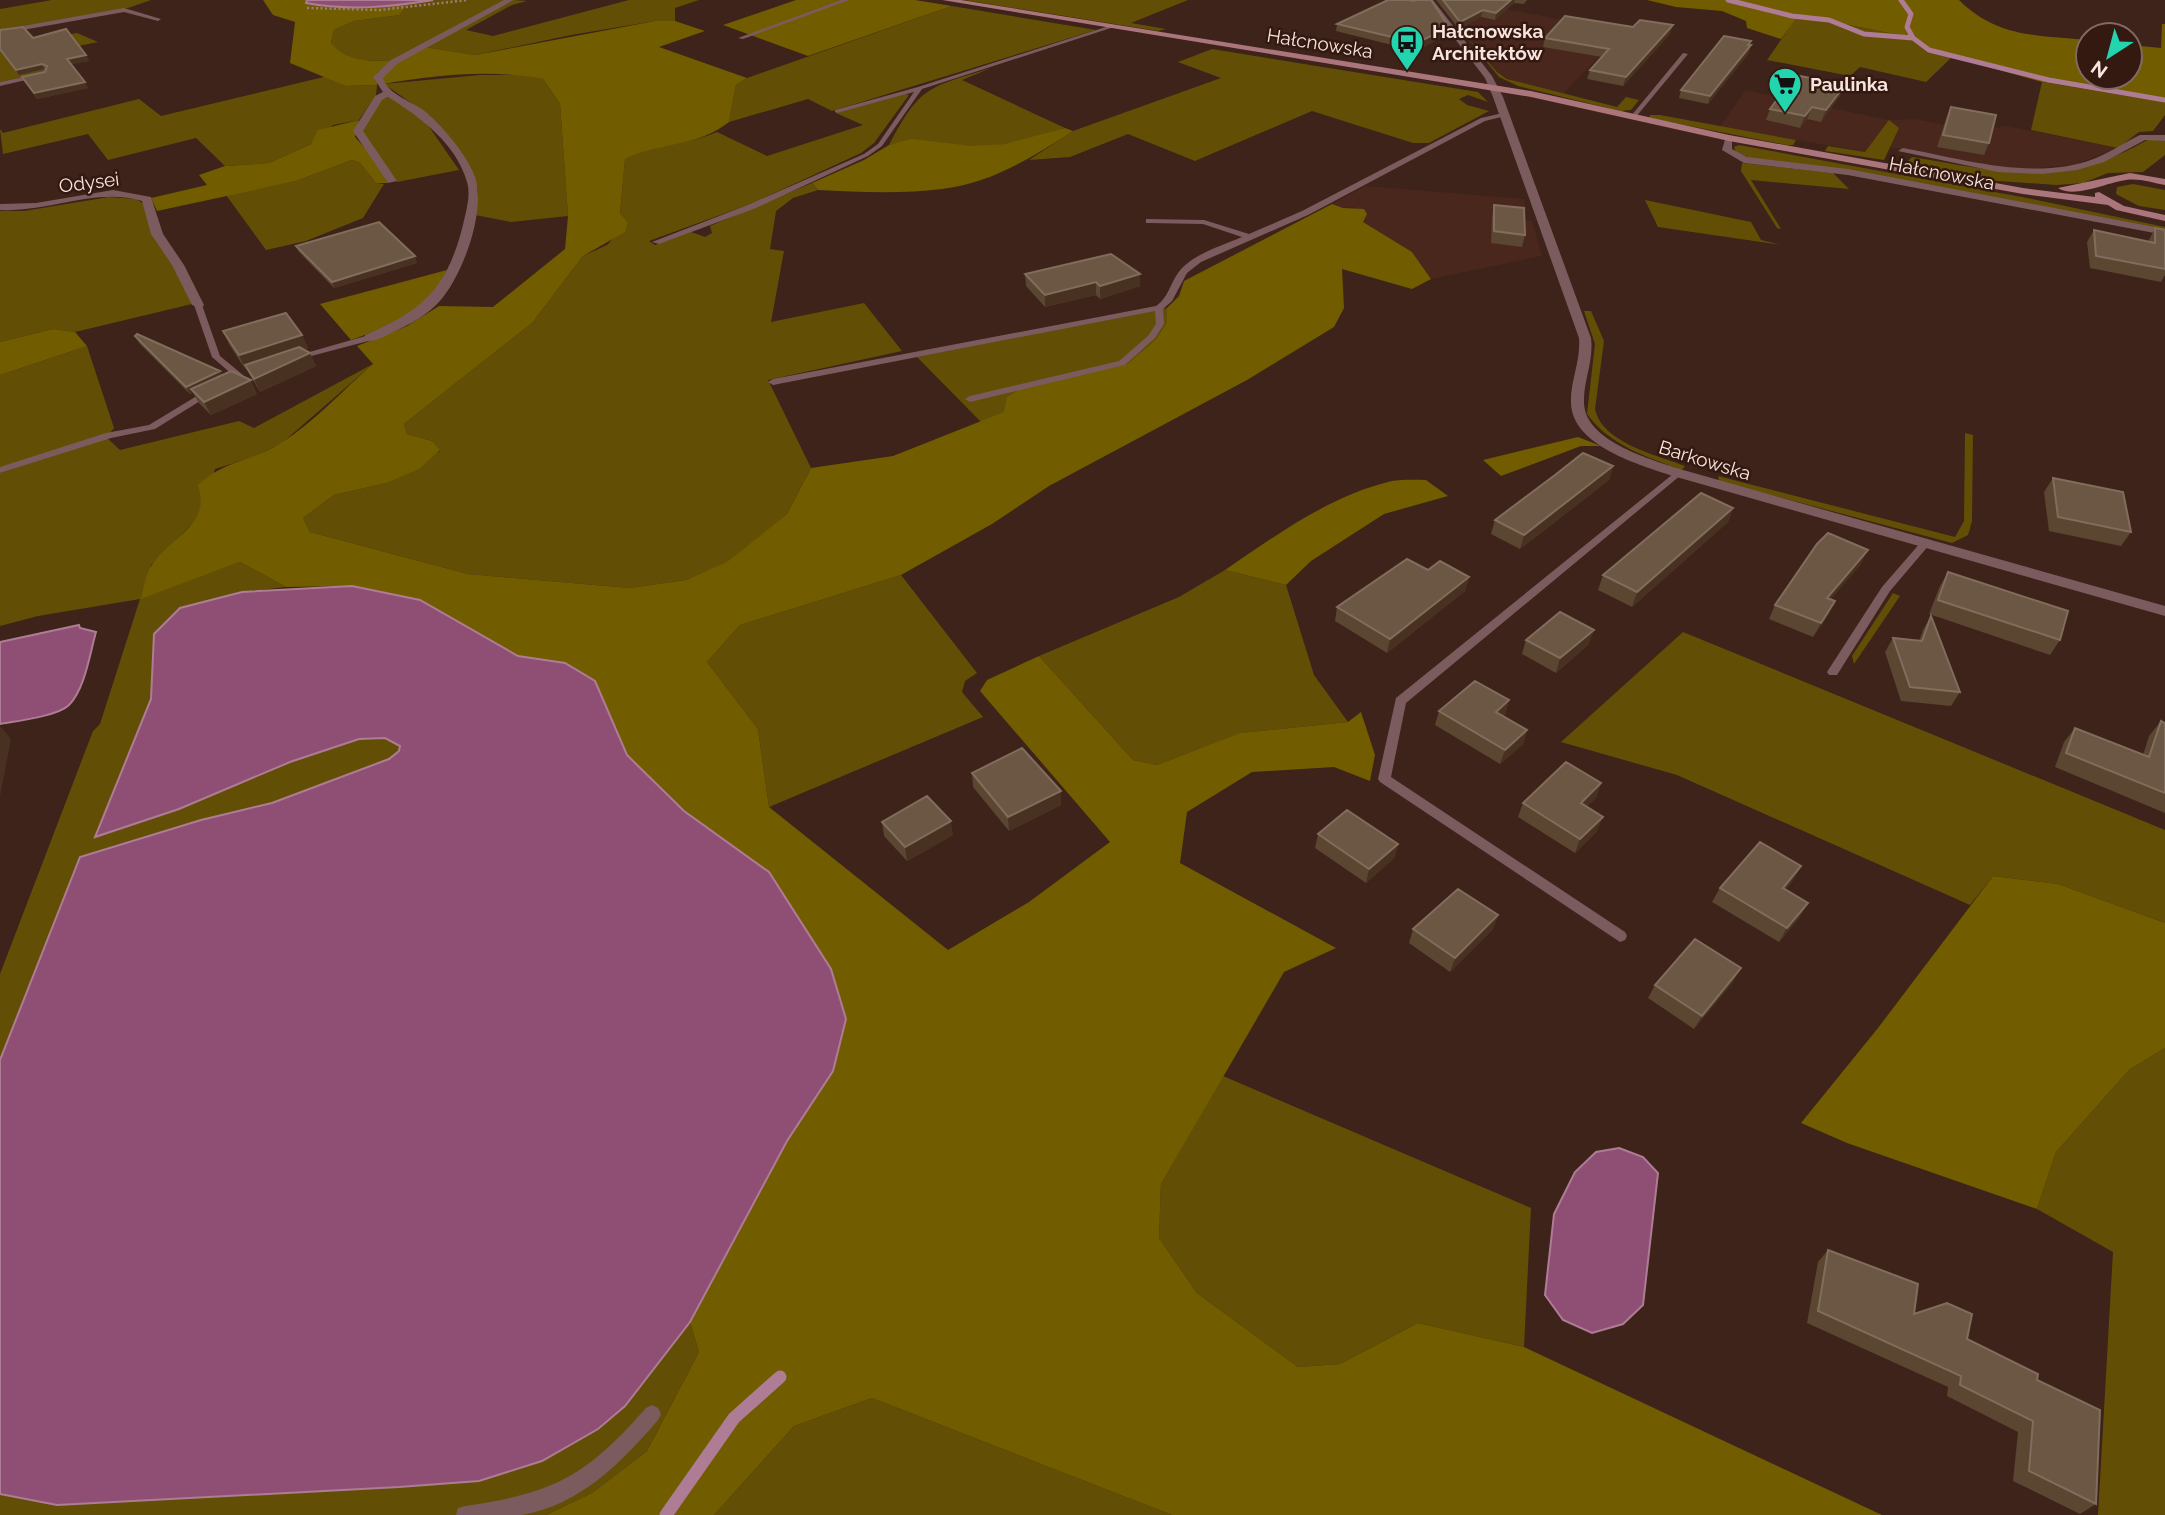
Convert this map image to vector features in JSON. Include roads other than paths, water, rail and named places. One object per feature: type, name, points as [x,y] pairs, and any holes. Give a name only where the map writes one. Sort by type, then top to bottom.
[{"type":"street","points":[[369,338],[414,318],[443,293],[463,247],[473,200],[472,181],[438,129],[416,108],[378,82],[387,67],[510,0]]},
{"type":"street","name":"Hałcnowska","points":[[946,0],[1494,88],[1728,138],[1996,186],[2108,202],[2133,212],[2165,218]]},
{"type":"street","name":"Barkowska","points":[[1429,0],[1494,88],[1585,338],[1577,412],[1587,428],[1611,446],[1678,473],[2165,611]]},
{"type":"street","points":[[390,92],[378,98],[358,131],[362,141],[392,181]]},
{"type":"street","points":[[1903,151],[1998,169],[2042,171],[2077,167],[2100,160],[2143,136],[2165,138]]},
{"type":"street","name":"Hałcnowska","points":[[1728,138],[1727,150],[1744,160],[1848,172],[2165,232]]},
{"type":"street","points":[[2145,177],[2157,169]]},
{"type":"street","name":"Hałcnowska","points":[[1996,186],[2095,186],[2105,178],[2116,176],[2165,181]]},
{"type":"street","points":[[2095,186],[2099,195],[2108,202]]},
{"type":"street","name":"Odysei","points":[[0,207],[29,207],[105,195],[141,197],[150,202],[157,234],[184,276],[198,305]]},
{"type":"lane","points":[[741,38],[846,0]]},
{"type":"lane","points":[[0,32],[115,11],[132,10],[158,19]]},
{"type":"lane","points":[[837,111],[920,88],[1111,27]]},
{"type":"lane","points":[[1633,117],[1685,54]]},
{"type":"lane","points":[[0,84],[45,74]]},
{"type":"lane","points":[[656,242],[702,229],[866,155],[880,145],[920,88]]},
{"type":"lane","points":[[773,382],[1159,308],[1170,299],[1178,278],[1191,265],[1305,213],[1483,119],[1503,115]]},
{"type":"lane","points":[[1149,221],[1204,222],[1249,237]]},
{"type":"lane","points":[[198,305],[216,357],[240,377]]},
{"type":"lane","points":[[970,399],[1011,386],[1122,362],[1151,338],[1160,324],[1159,308]]},
{"type":"lane","points":[[282,361],[369,338]]},
{"type":"lane","points":[[228,383],[250,373]]},
{"type":"lane","points":[[0,470],[109,435],[152,427],[193,399],[216,388]]},
{"type":"lane","points":[[1620,936],[1384,779],[1400,701],[1678,473]]},
{"type":"lane","points":[[1833,672],[1886,589],[1924,544]]},
{"type":"lane","points":[[465,1515],[510,1510],[557,1495],[593,1475],[625,1447],[652,1414]]},
{"type":"waterway","points":[[1728,0],[1792,16],[1829,20],[1864,34],[1913,38]]},
{"type":"waterway","points":[[1901,0],[1911,14],[1907,27],[1913,38]]},
{"type":"waterway","points":[[1913,38],[1929,50],[2049,80],[2165,100]]},
{"type":"waterway","points":[[666,1515],[734,1418],[780,1377]]},
{"type":"place","name":"Hałcnowska Architektów","points":[[1407,72]]},
{"type":"place","name":"Paulinka","points":[[1785,114]]}]
